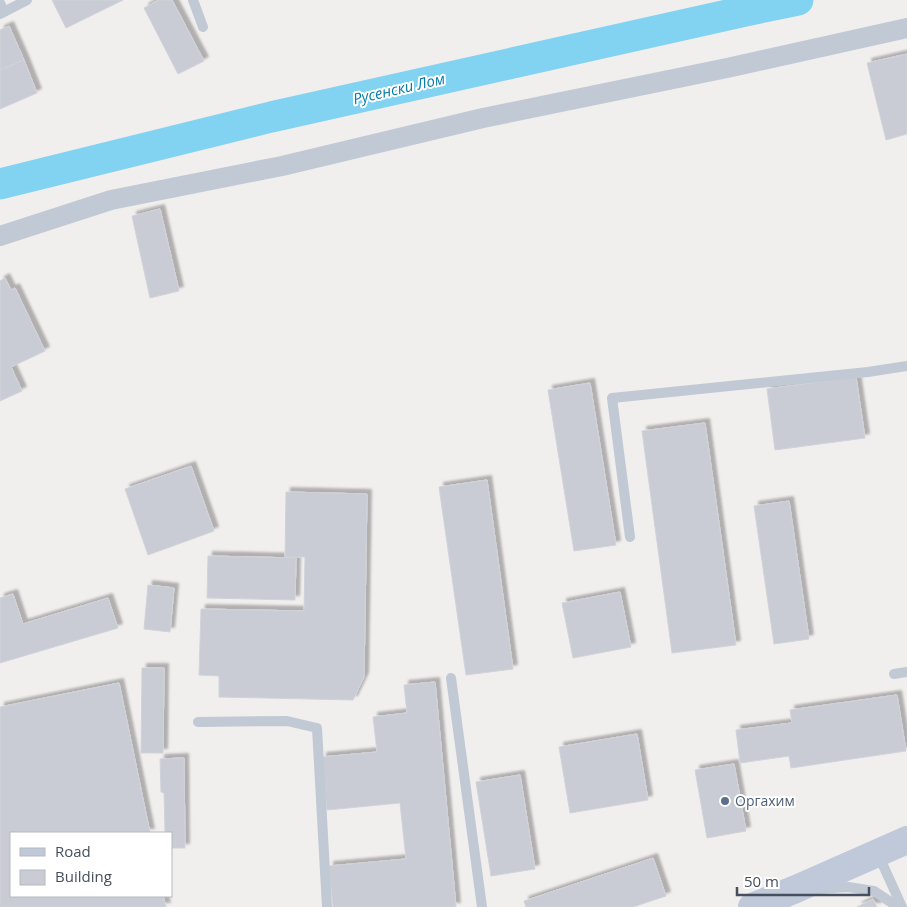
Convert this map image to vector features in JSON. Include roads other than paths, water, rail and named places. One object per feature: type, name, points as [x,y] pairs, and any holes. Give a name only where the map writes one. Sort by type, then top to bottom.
[{"type":"main road","points":[[752,907],[907,840]]},
{"type":"street","points":[[0,236],[111,200],[282,166],[483,118],[726,68],[907,28]]},
{"type":"lane","points":[[1,10],[27,0]]},
{"type":"lane","points":[[193,0],[203,27]]},
{"type":"lane","points":[[630,538],[612,398],[868,372],[907,366]]},
{"type":"lane","points":[[894,674],[907,672]]},
{"type":"lane","points":[[451,678],[482,907]]},
{"type":"lane","points":[[198,722],[287,722],[317,728],[327,907]]},
{"type":"lane","points":[[877,853],[902,907]]},
{"type":"lane","points":[[796,889],[848,887],[874,891],[898,907]]},
{"type":"waterway","name":"Русенски Лом","points":[[0,184],[271,117],[798,0]]},
{"type":"place","name":"Оргахим","points":[[725,801]]}]
